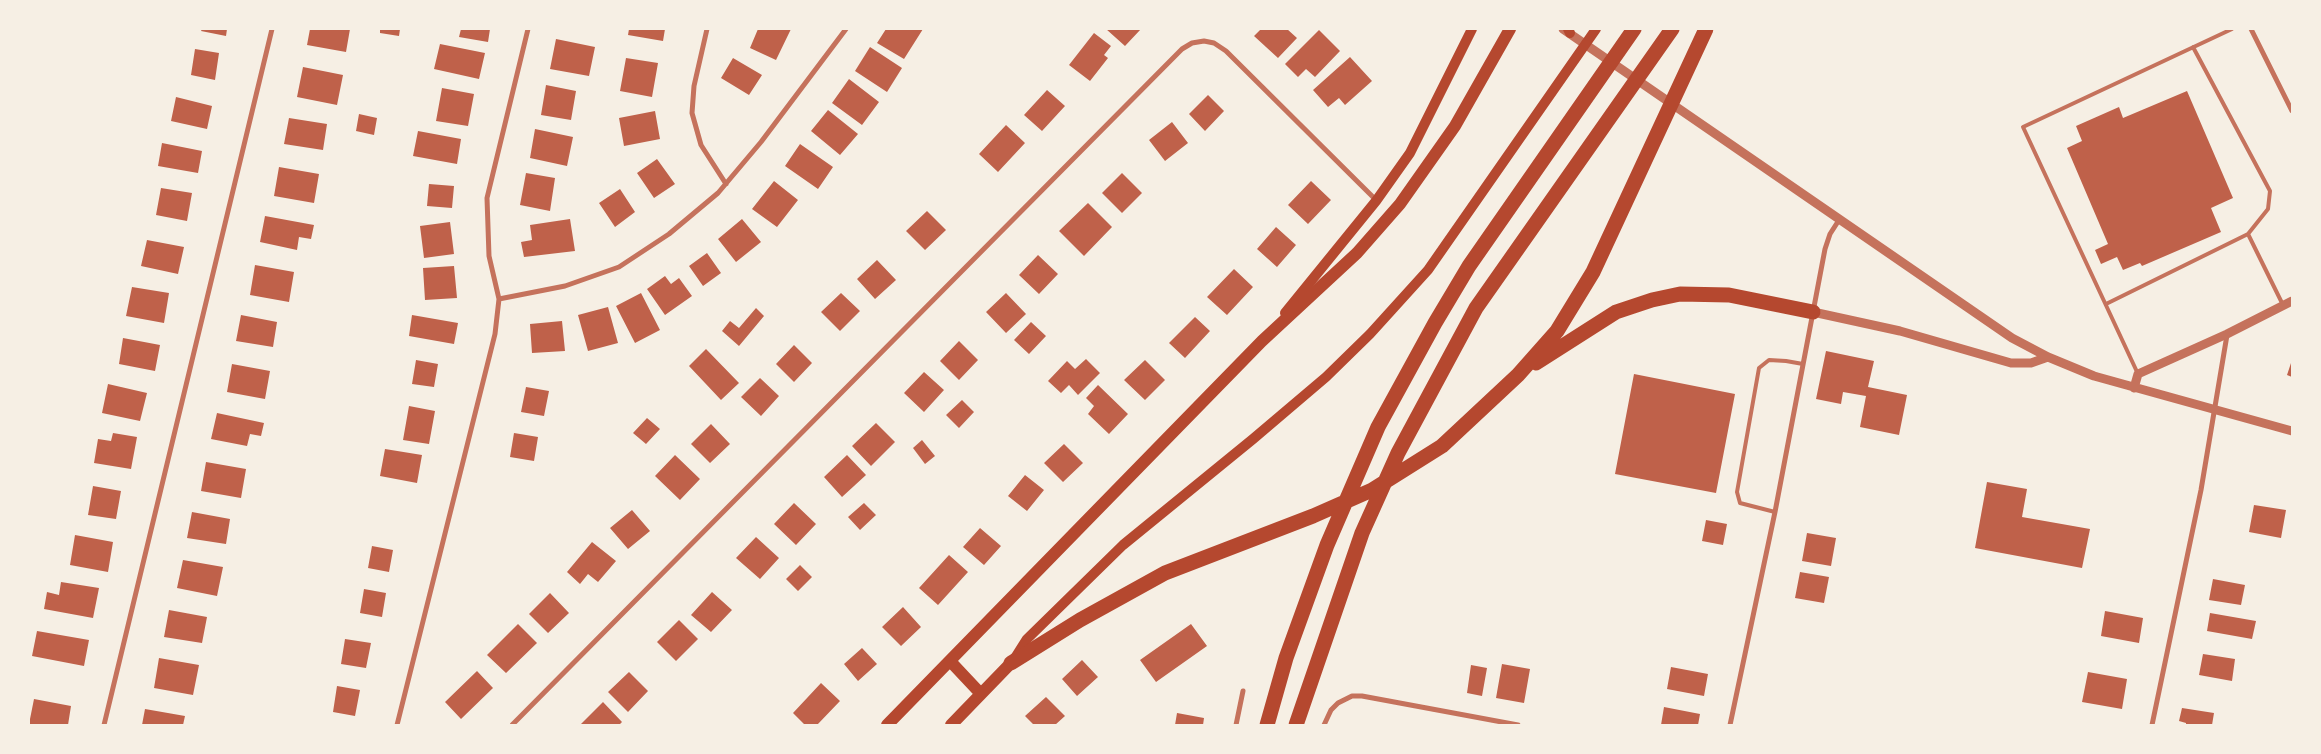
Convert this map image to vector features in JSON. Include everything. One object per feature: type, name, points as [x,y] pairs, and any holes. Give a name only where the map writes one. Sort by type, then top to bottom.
[{"type":"highway","points":[[1267,725],[1286,658],[1327,544],[1378,427],[1434,322],[1469,266],[1634,29]]},
{"type":"highway","points":[[1296,725],[1362,533],[1398,453],[1476,308],[1672,29]]},
{"type":"highway","points":[[1012,663],[1080,620],[1165,573],[1313,516],[1372,490],[1442,446],[1518,375],[1557,331],[1593,272],[1706,29]]},
{"type":"highway","points":[[1518,375],[1616,312],[1652,300],[1680,294],[1707,293],[1813,312]]},
{"type":"main road","points":[[1262,341],[1376,201],[1410,153],[1472,29]]},
{"type":"main road","points":[[887,725],[1262,341],[1358,253],[1400,204],[1455,126],[1510,29]]},
{"type":"main road","points":[[951,725],[1012,663],[1027,639],[1123,545],[1326,377],[1370,334],[1428,270],[1596,29]]},
{"type":"main road","points":[[950,661],[981,694]]},
{"type":"street","points":[[104,725],[272,29]]},
{"type":"street","points":[[398,725],[495,334],[499,299],[489,256],[487,198],[528,29]]},
{"type":"street","points":[[708,29],[694,86],[692,113],[701,145],[726,184]]},
{"type":"street","points":[[499,299],[565,286],[619,267],[668,234],[718,193],[726,184],[761,142],[846,29]]},
{"type":"street","points":[[2251,29],[2292,111]]},
{"type":"street","points":[[1567,30],[1994,327],[2048,357],[2094,376],[2134,388],[2292,430]]},
{"type":"street","points":[[512,725],[1182,49],[1192,43],[1204,41],[1214,43],[1226,51],[1376,201]]},
{"type":"street","points":[[1730,725],[1775,512],[1825,249],[1830,234],[1839,220]]},
{"type":"street","points":[[2134,388],[2138,374],[2227,334],[2292,301]]},
{"type":"street","points":[[1813,312],[1900,331],[2011,363],[2031,364],[2048,357]]},
{"type":"street","points":[[2152,725],[2199,499],[2227,334]]},
{"type":"street","points":[[1236,725],[1243,690]]},
{"type":"street","points":[[1324,725],[1331,710],[1338,703],[1352,696],[1362,696],[1518,725]]},
{"type":"lane","points":[[2138,374],[2023,127],[2232,29]]},
{"type":"lane","points":[[2106,304],[2248,234],[2268,209],[2270,191],[2194,47]]},
{"type":"lane","points":[[2248,234],[2283,306]]},
{"type":"lane","points":[[1775,512],[1740,503],[1737,492],[1759,368],[1769,360],[1803,364]]},
{"type":"building","points":[[202,29],[227,29],[226,36],[201,31]]},
{"type":"building","points":[[310,29],[350,29],[346,52],[307,45]]},
{"type":"building","points":[[380,29],[400,29],[399,36],[380,33]]},
{"type":"building","points":[[461,29],[490,29],[488,42],[459,37]]},
{"type":"building","points":[[629,29],[665,29],[663,41],[628,35]]},
{"type":"building","points":[[758,29],[791,29],[776,60],[750,48]]},
{"type":"building","points":[[886,29],[923,29],[904,59],[877,43]]},
{"type":"building","points":[[1106,29],[1141,29],[1125,46]]},
{"type":"building","points":[[1261,29],[1287,29],[1297,38],[1278,58],[1254,36]]},
{"type":"building","points":[[1319,30],[1340,51],[1315,77],[1306,69],[1298,77],[1285,64]]},
{"type":"building","points":[[1094,33],[1111,46],[1104,55],[1108,58],[1090,81],[1069,65]]},
{"type":"building","points":[[556,39],[595,47],[589,76],[550,69]]},
{"type":"building","points":[[440,44],[485,53],[479,79],[434,69]]},
{"type":"building","points":[[870,47],[902,68],[887,92],[855,71]]},
{"type":"building","points":[[195,49],[219,53],[215,80],[191,75]]},
{"type":"building","points":[[1350,57],[1372,81],[1345,105],[1339,98],[1328,107],[1313,90]]},
{"type":"building","points":[[626,58],[658,63],[652,97],[620,91]]},
{"type":"building","points":[[733,58],[762,75],[749,95],[721,78]]},
{"type":"building","points":[[303,67],[343,75],[337,105],[297,97]]},
{"type":"building","points":[[849,79],[879,102],[862,125],[832,103]]},
{"type":"building","points":[[546,85],[576,91],[571,120],[541,115]]},
{"type":"building","points":[[442,88],[474,94],[468,126],[436,121]]},
{"type":"building","points":[[1047,90],[1065,106],[1042,131],[1024,115]]},
{"type":"building","points":[[2187,91],[2233,198],[2211,208],[2221,232],[2142,266],[2140,263],[2123,270],[2117,257],[2101,264],[2095,250],[2108,244],[2067,148],[2082,141],[2076,126],[2119,107],[2123,118]]},
{"type":"building","points":[[1208,95],[1224,111],[1205,131],[1189,114]]},
{"type":"building","points":[[176,97],[212,106],[207,129],[171,121]]},
{"type":"building","points":[[828,110],[858,134],[840,155],[811,131]]},
{"type":"building","points":[[655,111],[660,139],[624,146],[619,118]]},
{"type":"building","points":[[359,114],[377,118],[374,135],[356,131]]},
{"type":"building","points":[[289,118],[327,124],[323,150],[284,144]]},
{"type":"building","points":[[1172,122],[1188,143],[1165,161],[1149,140]]},
{"type":"building","points":[[1006,125],[1025,143],[998,172],[979,154]]},
{"type":"building","points":[[535,129],[573,137],[567,166],[530,158]]},
{"type":"building","points":[[418,131],[461,139],[457,164],[413,156]]},
{"type":"building","points":[[162,143],[202,151],[198,173],[158,166]]},
{"type":"building","points":[[800,144],[833,167],[818,189],[785,166]]},
{"type":"building","points":[[657,159],[675,184],[654,198],[637,173]]},
{"type":"building","points":[[279,167],[319,174],[314,203],[274,196]]},
{"type":"building","points":[[526,173],[555,178],[550,211],[520,205]]},
{"type":"building","points":[[1122,173],[1142,193],[1122,213],[1102,193]]},
{"type":"building","points":[[774,181],[798,200],[777,227],[752,209]]},
{"type":"building","points":[[1311,181],[1331,200],[1308,224],[1288,205]]},
{"type":"building","points":[[429,184],[454,186],[452,208],[427,206]]},
{"type":"building","points":[[161,188],[192,193],[187,221],[156,215]]},
{"type":"building","points":[[620,189],[635,212],[615,227],[599,203]]},
{"type":"building","points":[[1088,203],[1112,227],[1084,256],[1059,231]]},
{"type":"building","points":[[927,211],[946,230],[925,250],[906,231]]},
{"type":"building","points":[[265,216],[314,225],[311,239],[299,237],[297,250],[260,242]]},
{"type":"building","points":[[570,219],[575,251],[524,257],[521,242],[532,240],[530,225]]},
{"type":"building","points":[[742,219],[761,242],[736,262],[718,239]]},
{"type":"building","points":[[450,222],[454,254],[424,258],[420,226]]},
{"type":"building","points":[[1276,227],[1296,245],[1277,267],[1257,249]]},
{"type":"building","points":[[147,240],[184,247],[178,274],[141,266]]},
{"type":"building","points":[[707,253],[721,273],[703,286],[689,266]]},
{"type":"building","points":[[1038,255],[1058,274],[1039,294],[1019,275]]},
{"type":"building","points":[[877,260],[896,280],[875,299],[857,279]]},
{"type":"building","points":[[255,265],[294,272],[289,302],[250,295]]},
{"type":"building","points":[[454,266],[457,298],[425,300],[423,268]]},
{"type":"building","points":[[1234,269],[1253,287],[1227,315],[1207,297]]},
{"type":"building","points":[[665,276],[671,284],[679,278],[692,296],[665,315],[647,289]]},
{"type":"building","points":[[132,287],[169,293],[164,323],[126,316]]},
{"type":"building","points":[[641,293],[660,330],[635,343],[616,306]]},
{"type":"building","points":[[841,293],[860,311],[840,331],[821,312]]},
{"type":"building","points":[[1006,293],[1026,314],[1006,333],[986,312]]},
{"type":"building","points":[[608,307],[618,343],[588,351],[578,315]]},
{"type":"building","points":[[756,308],[764,316],[739,346],[722,331],[730,321],[739,328]]},
{"type":"building","points":[[241,315],[277,322],[273,347],[236,341]]},
{"type":"building","points":[[412,315],[458,323],[454,344],[409,336]]},
{"type":"building","points":[[1195,317],[1210,331],[1185,358],[1169,343]]},
{"type":"building","points":[[562,321],[565,351],[532,353],[530,324]]},
{"type":"building","points":[[1031,322],[1046,336],[1029,354],[1014,340]]},
{"type":"building","points":[[123,338],[160,345],[155,371],[119,364]]},
{"type":"building","points":[[959,341],[978,360],[959,380],[940,361]]},
{"type":"building","points":[[794,345],[812,363],[794,382],[776,364]]},
{"type":"building","points":[[706,349],[739,383],[721,400],[689,366]]},
{"type":"building","points":[[1826,351],[1874,361],[1868,387],[1907,395],[1899,435],[1860,427],[1866,396],[1843,392],[1841,404],[1816,399]]},
{"type":"building","points":[[1086,359],[1100,373],[1078,395],[1069,385],[1061,393],[1048,381],[1067,361],[1075,369]]},
{"type":"building","points":[[416,360],[438,364],[434,387],[412,384]]},
{"type":"building","points":[[1145,360],[1165,380],[1145,400],[1124,380]]},
{"type":"building","points":[[2292,360],[2292,377],[2287,375]]},
{"type":"building","points":[[232,364],[270,371],[265,399],[227,392]]},
{"type":"building","points":[[924,372],[944,390],[924,412],[904,393]]},
{"type":"building","points":[[1634,374],[1735,394],[1716,493],[1615,474]]},
{"type":"building","points":[[760,378],[779,396],[761,416],[741,397]]},
{"type":"building","points":[[108,384],[147,393],[140,421],[102,413]]},
{"type":"building","points":[[1098,385],[1128,414],[1109,434],[1088,414],[1094,406],[1086,398]]},
{"type":"building","points":[[526,387],[549,391],[544,416],[521,412]]},
{"type":"building","points":[[962,400],[974,412],[959,428],[946,415]]},
{"type":"building","points":[[409,406],[435,411],[429,444],[403,440]]},
{"type":"building","points":[[217,413],[264,423],[261,436],[250,434],[247,446],[211,439]]},
{"type":"building","points":[[647,418],[660,429],[646,444],[633,433]]},
{"type":"building","points":[[876,423],[895,442],[871,466],[852,446]]},
{"type":"building","points":[[711,424],[730,444],[710,463],[691,444]]},
{"type":"building","points":[[113,433],[137,437],[131,469],[94,463],[98,439],[111,441]]},
{"type":"building","points":[[514,433],[538,437],[534,461],[510,457]]},
{"type":"building","points":[[922,440],[935,456],[925,464],[913,448]]},
{"type":"building","points":[[1064,444],[1083,463],[1063,482],[1044,463]]},
{"type":"building","points":[[385,449],[422,455],[417,483],[380,476]]},
{"type":"building","points":[[675,455],[700,479],[680,500],[655,476]]},
{"type":"building","points":[[847,455],[866,475],[842,497],[824,477]]},
{"type":"building","points":[[206,462],[246,469],[241,498],[201,491]]},
{"type":"building","points":[[1025,475],[1044,490],[1027,511],[1008,496]]},
{"type":"building","points":[[1987,482],[2027,489],[2022,517],[2090,529],[2082,568],[1975,548]]},
{"type":"building","points":[[93,486],[121,491],[116,519],[88,515]]},
{"type":"building","points":[[794,503],[816,524],[796,545],[774,524]]},
{"type":"building","points":[[864,503],[876,515],[860,530],[848,517]]},
{"type":"building","points":[[2254,505],[2286,510],[2281,538],[2249,532]]},
{"type":"building","points":[[632,510],[650,531],[628,549],[610,528]]},
{"type":"building","points":[[192,512],[230,519],[226,544],[187,538]]},
{"type":"building","points":[[1706,520],[1727,524],[1723,545],[1702,541]]},
{"type":"building","points":[[980,528],[1001,546],[984,565],[963,547]]},
{"type":"building","points":[[1807,533],[1836,538],[1831,566],[1802,561]]},
{"type":"building","points":[[75,535],[113,542],[108,572],[70,565]]},
{"type":"building","points":[[756,537],[779,558],[760,579],[736,558]]},
{"type":"building","points":[[592,542],[616,561],[598,582],[588,574],[580,584],[567,572]]},
{"type":"building","points":[[372,546],[393,550],[389,572],[368,568]]},
{"type":"building","points":[[949,555],[968,572],[938,605],[919,588]]},
{"type":"building","points":[[183,560],[223,567],[217,596],[177,588]]},
{"type":"building","points":[[800,565],[812,577],[798,591],[786,579]]},
{"type":"building","points":[[1800,572],[1829,577],[1824,603],[1795,598]]},
{"type":"building","points":[[2213,579],[2245,585],[2241,605],[2209,600]]},
{"type":"building","points":[[61,582],[99,588],[93,618],[44,609],[47,592],[59,595]]},
{"type":"building","points":[[364,589],[386,593],[382,617],[360,613]]},
{"type":"building","points":[[712,592],[732,610],[711,632],[691,615]]},
{"type":"building","points":[[550,593],[569,613],[548,633],[529,614]]},
{"type":"building","points":[[903,607],[921,627],[901,646],[882,627]]},
{"type":"building","points":[[169,610],[207,617],[202,643],[164,637]]},
{"type":"building","points":[[2105,611],[2143,618],[2139,643],[2101,636]]},
{"type":"building","points":[[2210,613],[2256,621],[2252,639],[2207,631]]},
{"type":"building","points":[[679,620],[698,639],[676,661],[657,642]]},
{"type":"building","points":[[518,624],[537,643],[506,673],[487,655]]},
{"type":"building","points":[[1191,624],[1207,646],[1156,682],[1140,660]]},
{"type":"building","points":[[37,631],[89,640],[84,666],[32,656]]},
{"type":"building","points":[[345,639],[371,643],[366,668],[341,664]]},
{"type":"building","points":[[862,648],[877,664],[858,681],[844,664]]},
{"type":"building","points":[[2203,654],[2235,659],[2232,681],[2199,675]]},
{"type":"building","points":[[159,658],[199,665],[193,695],[154,688]]},
{"type":"building","points":[[1082,660],[1098,677],[1077,696],[1062,679]]},
{"type":"building","points":[[1502,664],[1530,669],[1524,703],[1496,698]]},
{"type":"building","points":[[1471,665],[1487,668],[1482,696],[1467,693]]},
{"type":"building","points":[[1671,667],[1708,674],[1704,696],[1667,689]]},
{"type":"building","points":[[477,671],[493,688],[461,719],[445,702]]},
{"type":"building","points":[[629,672],[648,691],[628,712],[608,692]]},
{"type":"building","points":[[2088,672],[2127,679],[2122,709],[2082,702]]},
{"type":"building","points":[[821,683],[840,701],[817,725],[805,725],[793,713]]},
{"type":"building","points":[[337,686],[360,690],[355,716],[333,712]]},
{"type":"building","points":[[1046,697],[1065,716],[1055,725],[1034,725],[1025,716]]},
{"type":"building","points":[[34,699],[71,706],[68,725],[29,724]]},
{"type":"building","points":[[603,702],[622,722],[619,725],[580,725]]},
{"type":"building","points":[[1664,707],[1700,714],[1698,725],[1661,725]]},
{"type":"building","points":[[2182,708],[2214,713],[2212,725],[2186,725],[2186,723],[2179,721]]},
{"type":"building","points":[[145,709],[185,716],[183,725],[142,725]]},
{"type":"building","points":[[1177,713],[1204,718],[1203,725],[1175,725]]}]
